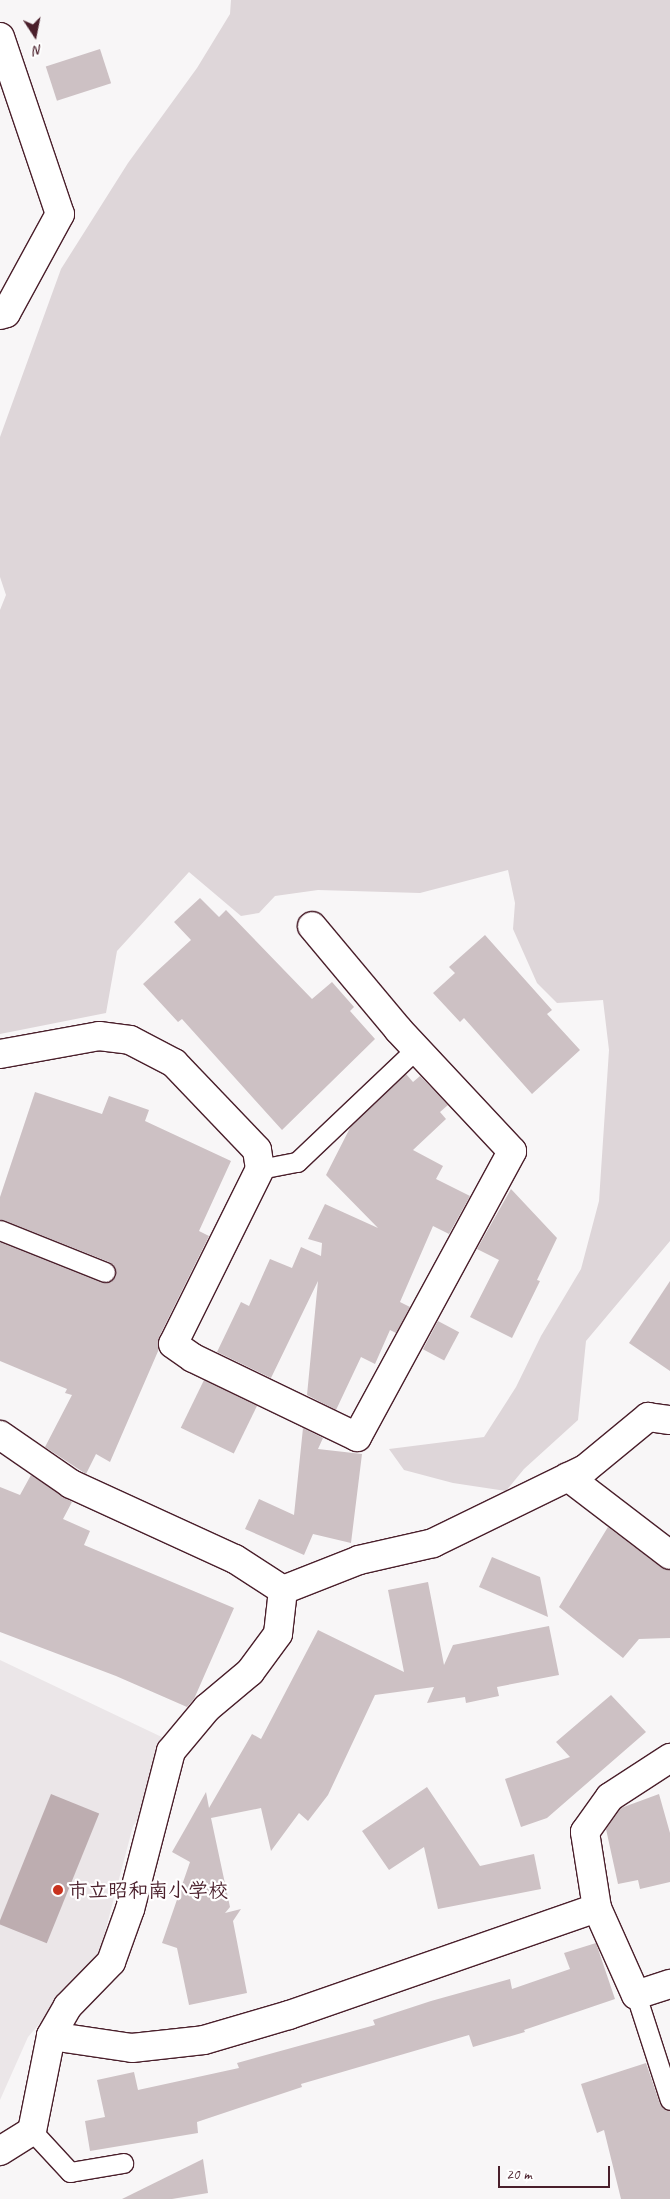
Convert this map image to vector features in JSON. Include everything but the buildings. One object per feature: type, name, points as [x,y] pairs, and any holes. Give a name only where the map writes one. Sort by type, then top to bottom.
[{"type":"street","points":[[0,37],[60,214],[6,313],[0,315]]},
{"type":"street","points":[[0,1054],[99,1036],[130,1040],[174,1063],[258,1150],[260,1169],[173,1344],[202,1363],[348,1435],[357,1437],[512,1151],[417,1048],[312,926]]},
{"type":"street","points":[[283,1590],[359,1560],[433,1544],[585,1469],[648,1418],[667,1415]]},
{"type":"street","points":[[0,1435],[71,1484],[235,1559],[283,1590]]},
{"type":"street","points":[[568,1477],[670,1555]]},
{"type":"street","points":[[0,2151],[32,2131],[51,2036],[68,2006],[110,1962],[130,1909],[172,1751],[207,1708],[250,1672],[278,1634],[283,1590]]},
{"type":"street","points":[[670,1758],[610,1797],[584,1832],[597,1908],[636,1995],[670,1984]]},
{"type":"street","points":[[51,2036],[132,2048],[204,2040],[289,2015],[597,1908]]},
{"type":"lane","points":[[260,1169],[296,1162],[417,1048]]},
{"type":"lane","points":[[0,1230],[105,1272]]},
{"type":"lane","points":[[636,1995],[670,2100]]},
{"type":"lane","points":[[32,2131],[70,2172],[123,2162]]},
{"type":"shaded area","points":[[231,0],[670,0],[670,1241],[586,1341],[578,1420],[524,1469],[506,1491],[453,1483],[404,1470],[389,1449],[484,1437],[516,1387],[541,1336],[581,1269],[599,1201],[609,1050],[603,1000],[557,1003],[537,983],[513,929],[515,903],[508,870],[420,893],[318,890],[275,896],[259,913],[241,916],[189,872],[117,951],[106,1013],[0,1034],[0,610],[6,595],[0,577],[0,437],[61,269],[128,163],[197,68],[230,14]]},
{"type":"shaded area","name":"市立昭和南小学校","points":[[0,1660],[189,1750],[133,1826],[99,1955],[28,2037],[0,2100]]},
{"type":"shaded area","points":[[51,1794],[99,1813],[47,1943],[0,1924],[0,1920]]},
{"type":"place","name":"市立昭和南小学校","points":[[58,1890]]}]
